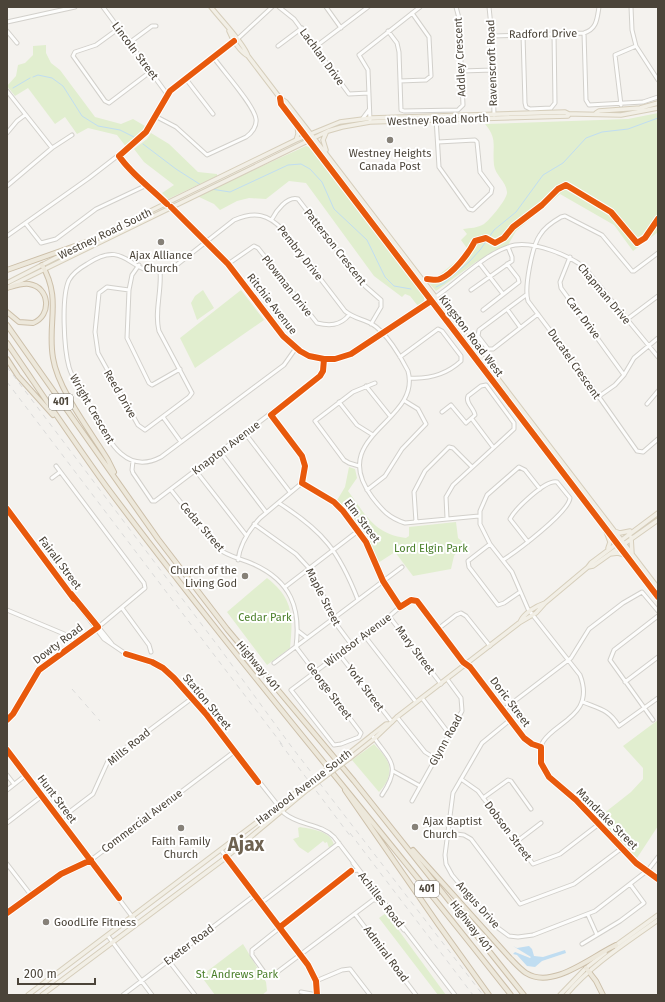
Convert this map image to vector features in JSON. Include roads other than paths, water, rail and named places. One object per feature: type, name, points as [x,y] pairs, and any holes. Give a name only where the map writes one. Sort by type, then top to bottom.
[{"type":"highway","points":[[7,270],[90,241]]},
{"type":"highway","points":[[43,267],[54,296],[51,344],[57,375],[108,460],[116,478]]},
{"type":"highway","points":[[7,288],[24,284],[35,285],[42,290],[47,306],[43,316],[32,323],[18,322],[7,312]]},
{"type":"highway","name":"Highway 401","points":[[7,325],[158,539],[227,629],[395,831],[525,995]]},
{"type":"highway","name":"Highway 401","points":[[7,343],[71,437],[160,557],[511,995]]},
{"type":"highway","points":[[7,359],[18,376],[71,437]]},
{"type":"highway","points":[[342,784],[348,796],[489,995]]},
{"type":"highway","points":[[395,831],[436,874],[510,958],[527,974],[545,977],[561,974],[616,945]]},
{"type":"highway","points":[[586,968],[603,995]]},
{"type":"main road","name":"Kingston Road West","points":[[211,7],[280,98],[282,104],[296,123],[658,597]]},
{"type":"main road","name":"Kingston Road West","points":[[280,98],[286,102],[311,133],[658,588]]},
{"type":"main road","name":"Westney Road North","points":[[309,140],[342,126],[370,120],[565,112],[570,114],[596,113],[599,111],[640,108],[658,103]]},
{"type":"main road","name":"Westney Road North","points":[[596,113],[599,115],[621,115],[658,108]]},
{"type":"main road","name":"Westney Road North","points":[[311,133],[340,122],[362,118],[370,120]]},
{"type":"main road","points":[[296,123],[298,134],[296,140]]},
{"type":"main road","points":[[327,154],[323,137],[328,131]]},
{"type":"main road","name":"Westney Road South","points":[[7,288],[90,241],[311,133]]},
{"type":"main road","name":"Westney Road South","points":[[7,283],[214,187],[309,140]]},
{"type":"main road","points":[[622,542],[633,530],[658,513]]},
{"type":"main road","points":[[622,542],[658,520]]},
{"type":"main road","points":[[605,528],[610,543],[607,550]]},
{"type":"main road","points":[[614,531],[620,533],[633,530]]},
{"type":"main road","points":[[631,537],[633,555]]},
{"type":"main road","name":"Harwood Avenue South","points":[[28,995],[278,806],[350,758],[386,724],[390,723],[545,603],[616,543],[622,542]]},
{"type":"main road","name":"Harwood Avenue South","points":[[588,567],[593,566],[609,555],[619,547],[622,542]]},
{"type":"main road","points":[[609,555],[618,553],[626,556]]},
{"type":"main road","name":"Harwood Avenue South","points":[[42,995],[226,857],[306,788],[348,754],[373,737]]},
{"type":"main road","points":[[173,886],[178,892]]},
{"type":"main road","points":[[560,995],[586,968],[658,915]]},
{"type":"main road","points":[[566,995],[589,972],[658,920]]},
{"type":"main road","points":[[58,973],[62,980]]},
{"type":"main road","points":[[33,995],[43,985]]},
{"type":"street","points":[[7,22],[75,7]]},
{"type":"street","name":"Lincoln Street","points":[[102,7],[167,94]]},
{"type":"street","points":[[7,236],[26,224],[142,138],[167,94],[236,40],[272,7]]},
{"type":"street","name":"Lachlan Drive","points":[[279,7],[294,19],[302,28],[349,94],[369,93]]},
{"type":"street","points":[[326,7],[341,28]]},
{"type":"street","points":[[315,48],[368,7]]},
{"type":"street","points":[[370,120],[368,70],[359,55],[420,7]]},
{"type":"street","name":"Addley Crescent","points":[[388,31],[397,43],[399,52],[401,110],[458,110],[462,105],[462,71],[459,18],[456,7]]},
{"type":"street","name":"Ravenscroft Road","points":[[489,7],[492,36],[494,116]]},
{"type":"street","name":"Radford Drive","points":[[492,36],[584,33],[591,31],[595,27],[599,7]]},
{"type":"street","points":[[631,7],[632,30],[636,46],[658,80]]},
{"type":"street","points":[[400,81],[426,80],[431,76],[429,37],[412,13]]},
{"type":"street","points":[[129,43],[152,26],[156,26]]},
{"type":"street","points":[[278,46],[302,28]]},
{"type":"street","points":[[118,29],[96,45],[75,52],[73,56],[105,101],[109,103],[150,72]]},
{"type":"street","points":[[7,31],[17,43]]},
{"type":"street","points":[[584,33],[587,104],[592,106],[621,105],[643,102],[658,97]]},
{"type":"street","points":[[523,35],[525,103],[526,107],[530,109],[551,108],[555,103],[554,34]]},
{"type":"street","points":[[621,105],[615,55],[636,46]]},
{"type":"street","points":[[155,116],[176,127],[207,155],[246,137],[251,133],[256,120],[252,108],[214,58]]},
{"type":"street","points":[[462,71],[493,70]]},
{"type":"street","points":[[186,79],[213,114]]},
{"type":"street","points":[[7,92],[52,148]]},
{"type":"street","points":[[362,118],[367,114],[369,108]]},
{"type":"street","points":[[7,133],[17,121],[25,115]]},
{"type":"street","points":[[436,118],[438,161],[442,174],[469,209],[473,210],[491,193],[492,188],[480,172],[478,142],[475,140],[438,142]]},
{"type":"street","points":[[7,186],[52,148],[72,135]]},
{"type":"street","name":"Ritchie Avenue","points":[[119,156],[134,176],[147,185],[171,207],[228,264],[283,336],[296,348],[310,356],[324,359],[351,354],[383,334],[436,297]]},
{"type":"street","points":[[26,224],[41,243],[56,239],[96,209],[147,185]]},
{"type":"street","name":"Patterson Crescent","points":[[272,219],[280,207],[291,199],[298,199],[365,286],[381,300],[381,307],[371,324]]},
{"type":"street","name":"Pembry Drive","points":[[205,242],[234,220],[243,216],[256,215],[272,219],[283,230],[349,315],[371,324],[383,334],[400,357],[410,378]]},
{"type":"street","points":[[538,314],[493,348],[488,349],[478,336],[478,330],[526,295],[526,284],[539,235],[544,229],[559,218],[565,216],[602,235],[632,271],[658,253]]},
{"type":"street","points":[[160,271],[174,267],[205,242]]},
{"type":"street","name":"Chapman Drive","points":[[436,297],[492,255],[508,247],[523,244],[535,246],[570,257],[585,268],[626,320],[658,357]]},
{"type":"street","name":"Plowman Drive","points":[[228,264],[251,246],[254,246],[258,248],[317,323],[327,326],[337,324],[349,315]]},
{"type":"street","points":[[471,290],[508,264],[512,259],[508,247]]},
{"type":"street","name":"Wright Crescent","points":[[133,461],[123,456],[116,450],[109,440],[69,368],[63,338],[67,288],[68,281],[73,274],[102,255],[122,256],[147,270],[160,271]]},
{"type":"street","name":"Carr Drive","points":[[570,257],[560,282],[561,288],[624,375]]},
{"type":"street","points":[[480,264],[503,294]]},
{"type":"street","points":[[483,310],[519,282],[518,278],[508,264]]},
{"type":"street","points":[[139,265],[132,275],[129,290],[127,338],[149,383],[152,385],[180,369]]},
{"type":"street","name":"Reed Drive","points":[[129,290],[107,288],[99,293],[95,332],[98,353],[142,429],[145,430],[192,393],[159,331],[157,324],[161,280],[160,271]]},
{"type":"street","name":"Ducatel Crescent","points":[[526,295],[528,301],[580,370],[637,451],[643,452],[658,439]]},
{"type":"street","points":[[626,320],[658,296]]},
{"type":"street","points":[[507,309],[520,327]]},
{"type":"street","points":[[400,357],[438,329],[442,331],[461,356],[461,361],[440,375],[410,378],[409,389],[404,401],[372,435],[361,456],[359,466],[360,476],[367,490],[384,513],[394,520],[405,523],[479,516]]},
{"type":"street","points":[[598,397],[624,375],[634,358],[658,338]]},
{"type":"street","points":[[133,461],[153,461],[181,442],[284,365],[296,348]]},
{"type":"street","name":"Knapton Avenue","points":[[133,461],[133,473],[152,501],[155,501],[221,453],[320,376],[323,371],[324,359]]},
{"type":"street","points":[[359,466],[344,460],[315,421],[353,392],[375,383]]},
{"type":"street","points":[[442,412],[452,405],[466,423],[475,415],[475,411],[467,399],[481,386],[486,385],[514,423],[514,429],[493,446],[449,490],[446,504],[447,518]]},
{"type":"street","points":[[366,386],[390,416]]},
{"type":"street","points":[[647,404],[658,392]]},
{"type":"street","points":[[367,490],[385,476],[402,449],[426,424],[418,409],[404,401]]},
{"type":"street","points":[[339,402],[357,425],[372,435]]},
{"type":"street","points":[[238,560],[246,535],[254,524],[266,512],[302,483],[305,466],[302,456],[271,415]]},
{"type":"street","points":[[162,417],[181,442]]},
{"type":"street","points":[[472,418],[493,446]]},
{"type":"street","points":[[245,433],[290,492]]},
{"type":"street","points":[[416,522],[414,492],[430,465],[449,447],[453,448],[472,466]]},
{"type":"street","points":[[221,453],[266,512]]},
{"type":"street","points":[[56,466],[144,583],[145,588],[142,592],[122,608],[149,645],[151,652]]},
{"type":"street","points":[[540,489],[525,470],[519,467],[487,495],[479,516],[483,533],[512,572],[531,613],[580,675],[584,686],[583,702],[576,713],[550,733],[544,739],[541,748]]},
{"type":"street","points":[[196,471],[246,535]]},
{"type":"street","points":[[52,478],[60,472]]},
{"type":"street","points":[[503,560],[528,542],[568,505],[570,498],[557,482],[550,482],[528,498],[510,519],[528,542]]},
{"type":"street","name":"Elm Street","points":[[302,483],[338,505],[372,551],[383,581],[400,607]]},
{"type":"street","name":"Cedar Street","points":[[170,490],[217,548],[227,555],[261,568],[275,577],[285,587],[296,610],[298,631],[296,647]]},
{"type":"street","points":[[279,503],[321,535],[334,550],[346,570],[358,600]]},
{"type":"street","name":"Fairall Street","points":[[7,509],[97,628]]},
{"type":"street","name":"Maple Street","points":[[254,524],[296,554],[309,568],[318,582],[332,620],[351,644]]},
{"type":"street","points":[[285,587],[358,531]]},
{"type":"street","points":[[490,544],[468,560],[469,567],[498,605],[504,604],[520,592]]},
{"type":"street","points":[[274,663],[402,567]]},
{"type":"street","points":[[503,710],[568,661],[574,655],[589,628],[640,592],[645,593],[658,611]]},
{"type":"street","name":"Doric Street","points":[[400,607],[414,599],[470,667],[524,738],[541,748]]},
{"type":"street","name":"Windsor Avenue","points":[[361,735],[345,743],[334,745],[291,690],[400,607]]},
{"type":"street","name":"Dowty Road","points":[[7,720],[13,714],[39,670],[122,608]]},
{"type":"street","points":[[7,610],[69,636],[75,642]]},
{"type":"street","points":[[438,629],[456,615],[461,613],[466,616],[490,646]]},
{"type":"street","name":"Mary Street","points":[[389,616],[441,684]]},
{"type":"street","points":[[654,720],[612,665],[610,660],[611,654],[658,616]]},
{"type":"street","name":"Station Street","points":[[97,628],[104,640],[114,647],[126,654],[152,662],[163,668],[174,678],[191,699],[206,714],[278,806]]},
{"type":"street","points":[[298,631],[307,638]]},
{"type":"street","points":[[364,635],[416,702]]},
{"type":"street","name":"George Street","points":[[296,647],[361,735]]},
{"type":"street","name":"York Street","points":[[339,654],[390,723]]},
{"type":"street","points":[[625,682],[658,657]]},
{"type":"street","name":"Glynn Road","points":[[412,801],[461,717],[461,698],[447,679]]},
{"type":"street","points":[[422,698],[450,735]]},
{"type":"street","points":[[583,702],[604,709],[619,726],[658,698]]},
{"type":"street","name":"Mills Road","points":[[60,819],[93,794],[108,761],[191,699]]},
{"type":"street","points":[[397,717],[425,752],[436,759]]},
{"type":"street","name":"Angus Drive","points":[[510,720],[482,743],[451,800],[446,864],[452,875],[502,932],[509,936],[518,937],[533,935],[588,915],[648,870],[658,856]]},
{"type":"street","points":[[373,737],[390,760],[393,771],[391,780],[382,796]]},
{"type":"street","name":"Mandrake Street","points":[[541,748],[541,763],[549,777],[576,800],[636,863],[648,870],[658,879]]},
{"type":"street","name":"Hunt Street","points":[[7,750],[133,916]]},
{"type":"street","name":"Commercial Avenue","points":[[7,913],[61,874],[91,860],[235,752]]},
{"type":"street","points":[[393,771],[420,786]]},
{"type":"street","points":[[7,775],[14,784]]},
{"type":"street","points":[[7,790],[26,775]]},
{"type":"street","name":"Dobson Street","points":[[462,779],[471,785],[483,798],[533,864],[560,854],[598,824]]},
{"type":"street","points":[[483,798],[508,780],[531,809]]},
{"type":"street","points":[[7,823],[42,796]]},
{"type":"street","name":"Achilles Road","points":[[278,806],[294,821],[326,830],[339,843],[455,995]]},
{"type":"street","points":[[516,842],[541,824]]},
{"type":"street","points":[[448,833],[464,835],[470,839],[520,904],[574,884],[622,848]]},
{"type":"street","points":[[261,903],[339,843]]},
{"type":"street","name":"Achilles Road","points":[[339,843],[352,863],[411,937]]},
{"type":"street","points":[[221,850],[311,969],[316,981],[317,995],[301,992]]},
{"type":"street","points":[[351,871],[352,863]]},
{"type":"street","points":[[7,864],[8,869],[31,895]]},
{"type":"street","points":[[358,870],[351,871],[280,927],[252,952],[252,955],[267,976],[272,976],[373,900],[381,900]]},
{"type":"street","points":[[582,944],[644,903],[630,884]]},
{"type":"street","points":[[373,900],[375,892]]},
{"type":"street","name":"Exeter Road","points":[[123,995],[255,895]]},
{"type":"street","name":"Admiral Road","points":[[355,914],[416,995]]},
{"type":"street","points":[[588,915],[597,935]]},
{"type":"street","points":[[133,916],[138,923]]},
{"type":"street","points":[[108,936],[152,995]]},
{"type":"street","points":[[169,960],[195,995]]},
{"type":"street","points":[[316,981],[342,970],[350,969],[370,995]]},
{"type":"water","points":[[513,946],[517,948],[529,946],[532,949],[534,956],[543,957],[565,950],[566,953],[542,961],[535,967],[527,966],[517,955],[513,954],[515,952],[530,958],[531,957]]},
{"type":"waterway","points":[[33,77],[38,75],[52,78],[63,86],[82,116],[98,126],[120,130],[134,137]]},
{"type":"waterway","points":[[13,88],[30,78]]},
{"type":"waterway","points":[[436,287],[444,283],[469,262],[480,250],[494,230],[516,212],[543,175],[563,163],[586,138],[602,132],[628,129],[658,118]]},
{"type":"waterway","points":[[143,144],[176,169],[201,185]]},
{"type":"waterway","points":[[211,189],[230,192],[288,165],[301,164],[310,169],[322,182],[334,209],[367,240],[385,277],[394,286],[411,289]]},
{"type":"railway","points":[[7,367],[221,650],[291,746],[483,995]]},
{"type":"railway","points":[[7,382],[284,747]]},
{"type":"railway","points":[[72,689],[100,721]]},
{"type":"railway","points":[[280,743],[351,837]]},
{"type":"railway","points":[[350,833],[473,995]]},
{"type":"place","name":"Westney Heights Canada Post","points":[[390,140]]},
{"type":"place","name":"Ajax Alliance Church","points":[[161,242]]},
{"type":"place","name":"Church of the Living God","points":[[245,576]]},
{"type":"place","name":"Ajax Baptist Church","points":[[415,827]]},
{"type":"place","name":"Faith Family Church","points":[[181,828]]},
{"type":"place","name":"GoodLife Fitness","points":[[46,922]]},
{"type":"district","name":"Ajax","points":[[246,844]]},
{"type":"park label","name":"Lord Elgin Park","points":[[431,548]]},
{"type":"park label","name":"Cedar Park","points":[[265,617]]},
{"type":"park label","name":"St. Andrews Park","points":[[237,974]]}]
